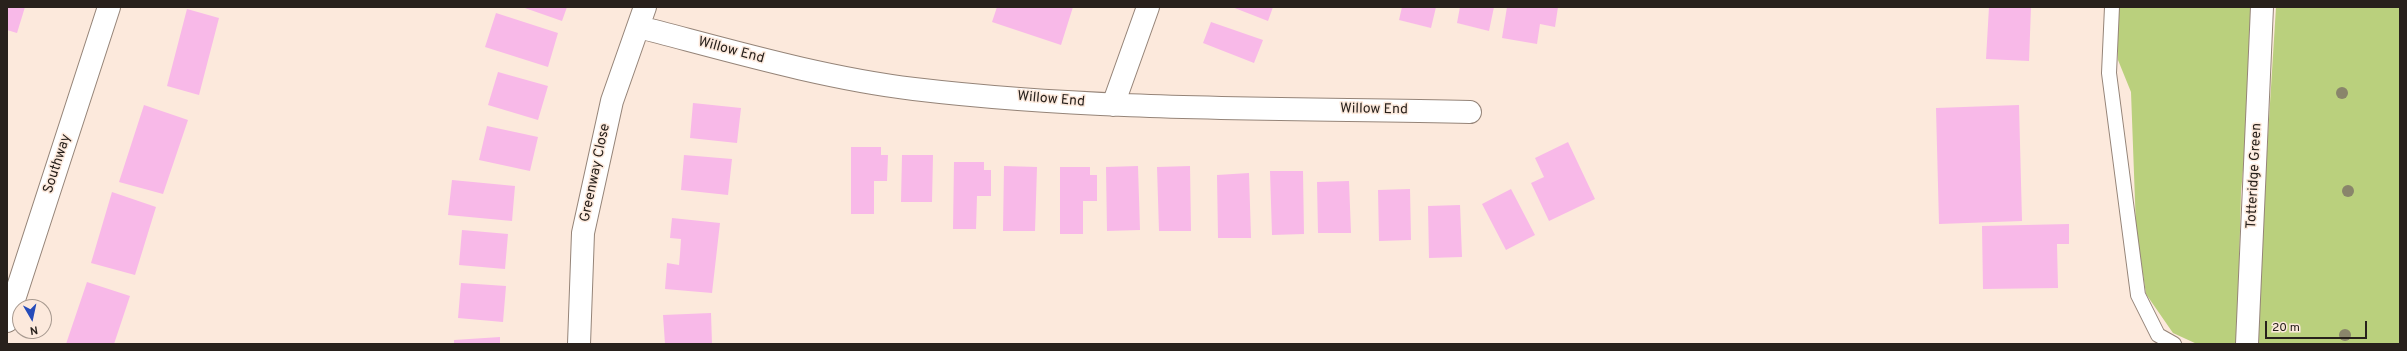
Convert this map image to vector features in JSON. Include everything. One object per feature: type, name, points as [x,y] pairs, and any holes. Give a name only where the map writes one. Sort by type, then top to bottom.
[{"type":"street","name":"Southway","points":[[7,321],[110,7]]},
{"type":"street","points":[[1113,105],[1148,7]]},
{"type":"street","name":"Totteridge Green","points":[[2247,344],[2262,7]]},
{"type":"street","name":"Willow End","points":[[642,17],[783,65],[913,89],[1113,105],[1470,112]]},
{"type":"street","name":"Greenway Close","points":[[578,344],[583,233],[612,101],[642,17]]},
{"type":"lane","points":[[2112,7],[2109,73],[2138,295],[2158,335],[2174,344]]},
{"type":"green space","points":[[2118,7],[2255,7],[2251,82],[2241,192],[2237,344],[2197,344],[2173,333],[2146,294],[2136,228],[2131,92],[2118,60]]},
{"type":"green space","points":[[2276,7],[2400,7],[2400,344],[2255,344]]},
{"type":"building","points":[[7,7],[25,7],[17,33],[7,30]]},
{"type":"building","points":[[522,7],[567,7],[562,21]]},
{"type":"building","points":[[997,7],[1073,7],[1061,45],[992,22]]},
{"type":"building","points":[[1232,7],[1273,7],[1268,21]]},
{"type":"building","points":[[1402,7],[1436,7],[1431,28],[1399,20]]},
{"type":"building","points":[[1460,7],[1494,7],[1489,31],[1457,23]]},
{"type":"building","points":[[1507,7],[1558,7],[1555,27],[1540,24],[1537,44],[1502,38]]},
{"type":"building","points":[[1989,7],[2031,7],[2029,61],[1986,59]]},
{"type":"building","points":[[187,9],[219,18],[199,95],[167,86]]},
{"type":"building","points":[[496,13],[558,33],[548,67],[485,47]]},
{"type":"building","points":[[1211,22],[1263,40],[1254,63],[1203,43]]},
{"type":"building","points":[[498,72],[548,86],[538,120],[488,105]]},
{"type":"building","points":[[693,103],[741,108],[737,143],[690,138]]},
{"type":"building","points":[[144,105],[188,120],[163,194],[119,182]]},
{"type":"building","points":[[2019,105],[2022,221],[1939,224],[1936,108]]},
{"type":"building","points":[[487,126],[538,137],[530,171],[479,160]]},
{"type":"building","points":[[1568,142],[1595,199],[1549,221],[1531,183],[1544,177],[1535,158]]},
{"type":"building","points":[[851,147],[881,147],[881,155],[888,155],[887,181],[874,181],[874,214],[851,214]]},
{"type":"building","points":[[684,155],[732,159],[728,195],[681,190]]},
{"type":"building","points":[[902,155],[933,155],[932,202],[901,202]]},
{"type":"building","points":[[954,162],[984,162],[984,170],[991,170],[991,196],[977,196],[976,229],[953,229]]},
{"type":"building","points":[[1004,166],[1037,167],[1035,231],[1003,231]]},
{"type":"building","points":[[1138,166],[1140,230],[1107,231],[1106,167]]},
{"type":"building","points":[[1190,166],[1191,231],[1159,231],[1157,167]]},
{"type":"building","points":[[1060,167],[1090,167],[1090,175],[1097,175],[1097,201],[1083,201],[1083,234],[1060,234]]},
{"type":"building","points":[[1270,171],[1303,171],[1304,234],[1272,235]]},
{"type":"building","points":[[1249,173],[1251,238],[1218,238],[1217,175]]},
{"type":"building","points":[[452,180],[515,186],[512,221],[448,215]]},
{"type":"building","points":[[1349,181],[1351,233],[1318,233],[1317,182]]},
{"type":"building","points":[[1410,189],[1411,240],[1379,241],[1378,190]]},
{"type":"building","points":[[1511,189],[1535,235],[1506,250],[1482,204]]},
{"type":"building","points":[[112,192],[156,207],[135,275],[91,263]]},
{"type":"building","points":[[1460,205],[1462,257],[1429,258],[1428,206]]},
{"type":"building","points":[[672,218],[720,223],[712,293],[665,289],[667,263],[679,265],[681,239],[670,238]]},
{"type":"building","points":[[2069,224],[2069,244],[2057,244],[2058,288],[1983,289],[1982,226]]},
{"type":"building","points":[[462,230],[508,234],[505,269],[459,265]]},
{"type":"building","points":[[87,282],[130,296],[114,344],[66,344]]},
{"type":"building","points":[[461,283],[506,286],[503,322],[458,318]]},
{"type":"building","points":[[711,313],[712,344],[665,344],[663,315]]},
{"type":"building","points":[[500,337],[500,344],[454,344],[454,340]]}]
